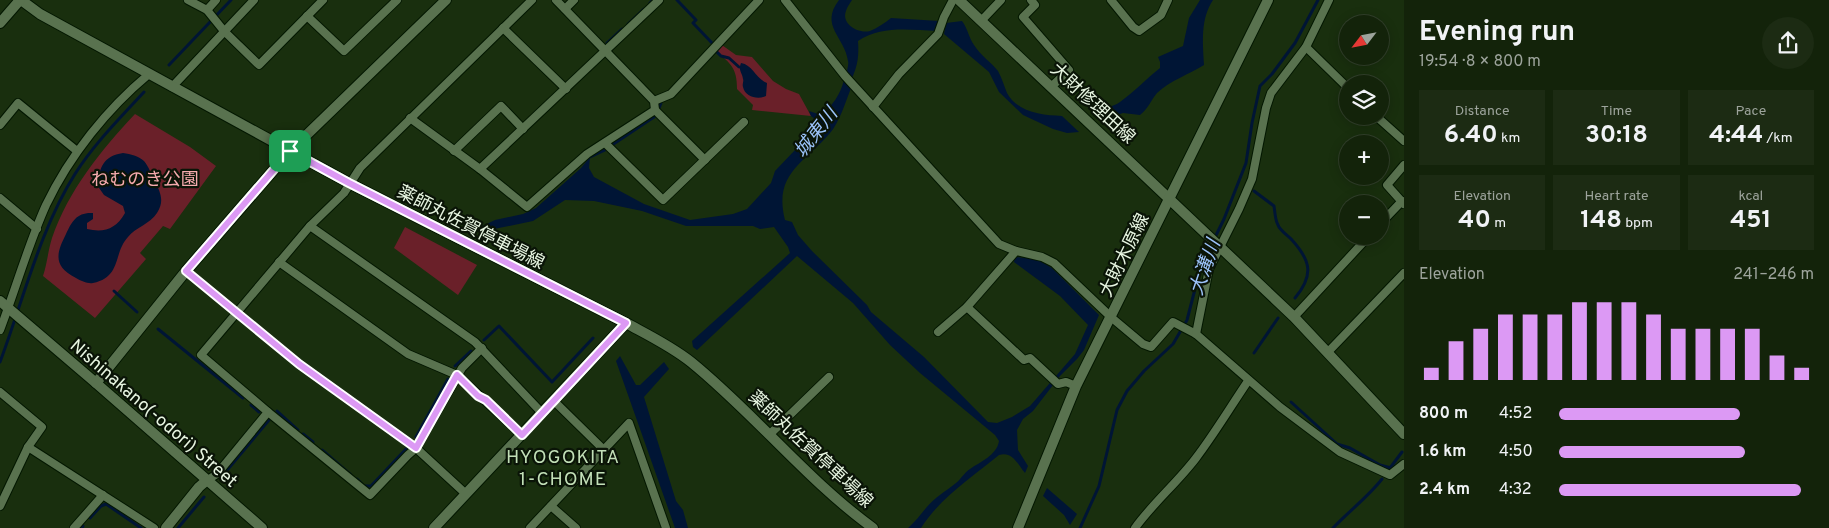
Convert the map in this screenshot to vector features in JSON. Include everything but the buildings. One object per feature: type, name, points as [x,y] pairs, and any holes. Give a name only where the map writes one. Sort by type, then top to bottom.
[{"type":"street","points":[[0,23],[20,0]]},
{"type":"street","name":"薬師丸佐賀停車場線","points":[[20,0],[40,14],[349,183],[657,340],[690,361],[717,384],[825,487],[874,528]]},
{"type":"street","points":[[188,0],[207,10],[259,65],[323,0]]},
{"type":"street","points":[[207,10],[216,0]]},
{"type":"street","points":[[170,85],[222,28],[254,0]]},
{"type":"street","points":[[307,16],[344,51],[397,0]]},
{"type":"street","points":[[96,383],[186,271],[290,151],[445,0]]},
{"type":"street","points":[[482,348],[457,375],[416,448],[370,495],[201,355],[310,226],[344,193],[360,168],[532,0]]},
{"type":"street","points":[[556,0],[654,101],[654,110],[705,160]]},
{"type":"street","points":[[565,9],[574,0]]},
{"type":"street","points":[[480,169],[566,90],[605,50],[659,0]]},
{"type":"street","points":[[654,101],[671,94],[759,0]]},
{"type":"street","points":[[785,0],[852,84],[999,244],[1016,251],[1042,257],[1054,263],[1112,318],[1143,344],[1151,347],[1173,322],[1196,334],[1248,381],[1340,452],[1390,475],[1403,467]]},
{"type":"street","points":[[873,107],[899,74],[938,34],[953,0]]},
{"type":"street","name":"大財修理田線","points":[[959,0],[1220,246]]},
{"type":"street","points":[[981,21],[1001,0]]},
{"type":"street","points":[[1030,0],[1035,5],[1023,17],[1068,70],[1051,87]]},
{"type":"street","points":[[1111,0],[1133,27],[1139,31],[1161,15],[1168,0]]},
{"type":"street","name":"大財木原線","points":[[1018,528],[1076,386],[1112,318],[1268,0]]},
{"type":"street","points":[[1196,334],[1209,269],[1239,210],[1252,178],[1266,108],[1271,93],[1306,47],[1329,0]]},
{"type":"street","points":[[503,28],[566,90]]},
{"type":"street","points":[[1306,47],[1339,79]]},
{"type":"street","points":[[0,330],[4,305],[46,205],[77,152],[101,122],[149,74]]},
{"type":"street","points":[[0,125],[18,103],[77,152]]},
{"type":"street","points":[[454,151],[501,106],[523,129]]},
{"type":"street","points":[[410,118],[480,169],[527,207],[587,154],[654,110]]},
{"type":"street","points":[[606,142],[663,200],[744,122]]},
{"type":"street","points":[[1386,125],[1404,141]]},
{"type":"street","points":[[1389,216],[1403,203],[1387,185],[1404,165]]},
{"type":"street","points":[[0,198],[37,229]]},
{"type":"street","points":[[310,226],[482,348],[542,413]]},
{"type":"street","points":[[1294,317],[1361,245]]},
{"type":"street","points":[[1220,246],[1294,317],[1404,434]]},
{"type":"street","points":[[938,332],[967,307],[1016,251]]},
{"type":"street","points":[[279,262],[408,354],[457,375],[522,435]]},
{"type":"street","points":[[186,271],[299,364],[416,448],[466,494]]},
{"type":"street","points":[[1328,352],[1404,273]]},
{"type":"street","name":"Nishinakano(-odori) Street","points":[[4,305],[262,528]]},
{"type":"street","points":[[967,307],[1024,360],[1030,358],[1058,384],[1066,382],[1076,386]]},
{"type":"street","points":[[434,528],[626,323]]},
{"type":"street","points":[[769,435],[829,377]]},
{"type":"street","points":[[1135,528],[1196,458],[1248,381]]},
{"type":"street","points":[[0,392],[42,428],[28,447],[0,506]]},
{"type":"street","points":[[554,401],[604,450]]},
{"type":"street","points":[[166,528],[199,487],[217,474],[268,412]]},
{"type":"street","points":[[530,528],[629,423],[666,528]]},
{"type":"street","points":[[28,447],[154,528]]},
{"type":"street","points":[[74,528],[103,495]]},
{"type":"street","points":[[551,506],[576,528]]},
{"type":"green space","points":[[719,43],[736,55],[752,57],[773,81],[799,94],[811,116],[752,110],[753,105],[737,89],[736,76],[732,67],[716,51]]},
{"type":"green space","name":"ねむのき公園","points":[[135,114],[190,147],[216,166],[170,229],[163,226],[140,253],[146,259],[95,318],[43,276],[52,238],[76,188],[98,157]]},
{"type":"green space","points":[[405,227],[477,265],[458,295],[394,248]]},
{"type":"water","points":[[839,0],[852,0],[846,11],[846,20],[848,24],[860,31],[870,31],[891,18],[939,21],[937,31],[896,30],[867,36],[858,41],[858,60],[852,78],[847,73],[848,62],[846,53],[832,24],[834,9]]},
{"type":"water","points":[[1200,0],[1213,0],[1204,23],[1204,65],[1162,88],[1140,115],[1123,113],[1105,119],[1098,112],[1120,102],[1160,68],[1158,57],[1183,46],[1189,18]]},
{"type":"water","points":[[962,21],[976,49],[998,71],[1007,93],[1017,105],[1031,112],[1062,116],[1079,132],[1067,133],[1053,129],[1023,115],[999,92],[989,72],[944,34],[946,23]]},
{"type":"water","points":[[741,63],[749,66],[767,83],[766,96],[756,98],[746,93],[740,68]]},
{"type":"water","name":"城東川","points":[[844,80],[851,88],[836,124],[787,180],[783,191],[782,204],[785,220],[792,222],[798,235],[812,251],[867,305],[871,312],[924,357],[988,422],[997,423],[1012,417],[1030,406],[1075,354],[1088,325],[1060,296],[1014,262],[1015,257],[1037,259],[1052,268],[1099,315],[1084,350],[1060,376],[1033,411],[1023,419],[1017,430],[1018,450],[1028,466],[1025,473],[1011,456],[999,455],[937,507],[921,528],[908,528],[929,504],[968,471],[992,454],[999,441],[995,435],[920,373],[890,345],[853,303],[797,256],[697,350],[693,347],[692,341],[790,253],[774,227],[760,229],[753,226],[686,226],[642,211],[594,201],[565,200],[533,221],[482,233],[474,230],[495,220],[523,214],[536,208],[581,168],[590,157],[589,168],[594,177],[644,204],[690,220],[733,214],[747,209],[771,183],[775,171],[816,128],[816,120],[809,111],[821,115],[838,95]]},
{"type":"water","points":[[123,153],[137,157],[146,163],[159,189],[161,204],[154,217],[123,243],[116,264],[109,276],[93,283],[87,283],[63,269],[59,259],[60,248],[70,225],[79,216],[93,213],[93,219],[87,223],[87,229],[104,230],[118,223],[125,213],[123,206],[104,195],[97,185],[104,163],[116,154]]},
{"type":"water","points":[[620,356],[636,385],[640,385],[664,362],[669,369],[644,397],[676,501],[683,510],[688,528],[675,528],[616,361]]},
{"type":"water","points":[[1047,488],[1077,514],[1070,525],[1064,515],[1043,496]]},
{"type":"waterway","points":[[169,65],[231,0]]},
{"type":"waterway","points":[[650,3],[653,0]]},
{"type":"waterway","points":[[677,0],[696,20],[693,23],[712,43]]},
{"type":"waterway","name":"大溝川","points":[[1080,528],[1099,486],[1117,410],[1127,391],[1144,371],[1173,344],[1187,320],[1201,266],[1224,219],[1246,163],[1260,86],[1272,74],[1295,43],[1318,0]]},
{"type":"waterway","points":[[628,24],[644,9]]},
{"type":"waterway","points":[[607,43],[622,29]]},
{"type":"waterway","points":[[716,51],[721,56],[729,58],[739,67]]},
{"type":"waterway","points":[[0,362],[42,242],[63,195],[90,152],[144,92]]},
{"type":"waterway","points":[[659,108],[661,103]]},
{"type":"waterway","points":[[612,145],[654,117]]},
{"type":"waterway","points":[[590,157],[605,150]]},
{"type":"waterway","points":[[1254,191],[1274,206],[1279,227],[1298,248],[1306,262],[1308,268],[1305,282],[1295,298]]},
{"type":"waterway","points":[[114,291],[137,312]]},
{"type":"waterway","points":[[1254,353],[1278,318]]},
{"type":"waterway","points":[[484,340],[499,326],[552,382],[593,338]]},
{"type":"waterway","points":[[158,329],[243,398]]},
{"type":"waterway","points":[[455,366],[471,351]]},
{"type":"waterway","points":[[416,437],[448,379]]},
{"type":"waterway","points":[[1291,402],[1337,444],[1350,448],[1380,465],[1391,468]]},
{"type":"waterway","points":[[251,405],[259,412]]},
{"type":"waterway","points":[[277,411],[298,430]]},
{"type":"waterway","points":[[223,475],[269,420]]},
{"type":"waterway","points":[[303,434],[313,442]]},
{"type":"waterway","points":[[357,479],[364,486],[371,486],[406,449]]},
{"type":"waterway","points":[[322,450],[351,475]]},
{"type":"waterway","points":[[1390,468],[1402,452]]},
{"type":"waterway","points":[[1333,528],[1382,479]]},
{"type":"waterway","points":[[178,528],[204,497]]},
{"type":"waterway","points":[[90,518],[101,506],[106,504],[141,528]]},
{"type":"district","name":"HYOGOKITA 1-CHOME","points":[[563,467]]},
{"type":"route","points":[[290,151],[349,183],[626,323],[522,435],[457,375],[416,448],[299,364],[186,271],[290,151]]}]
